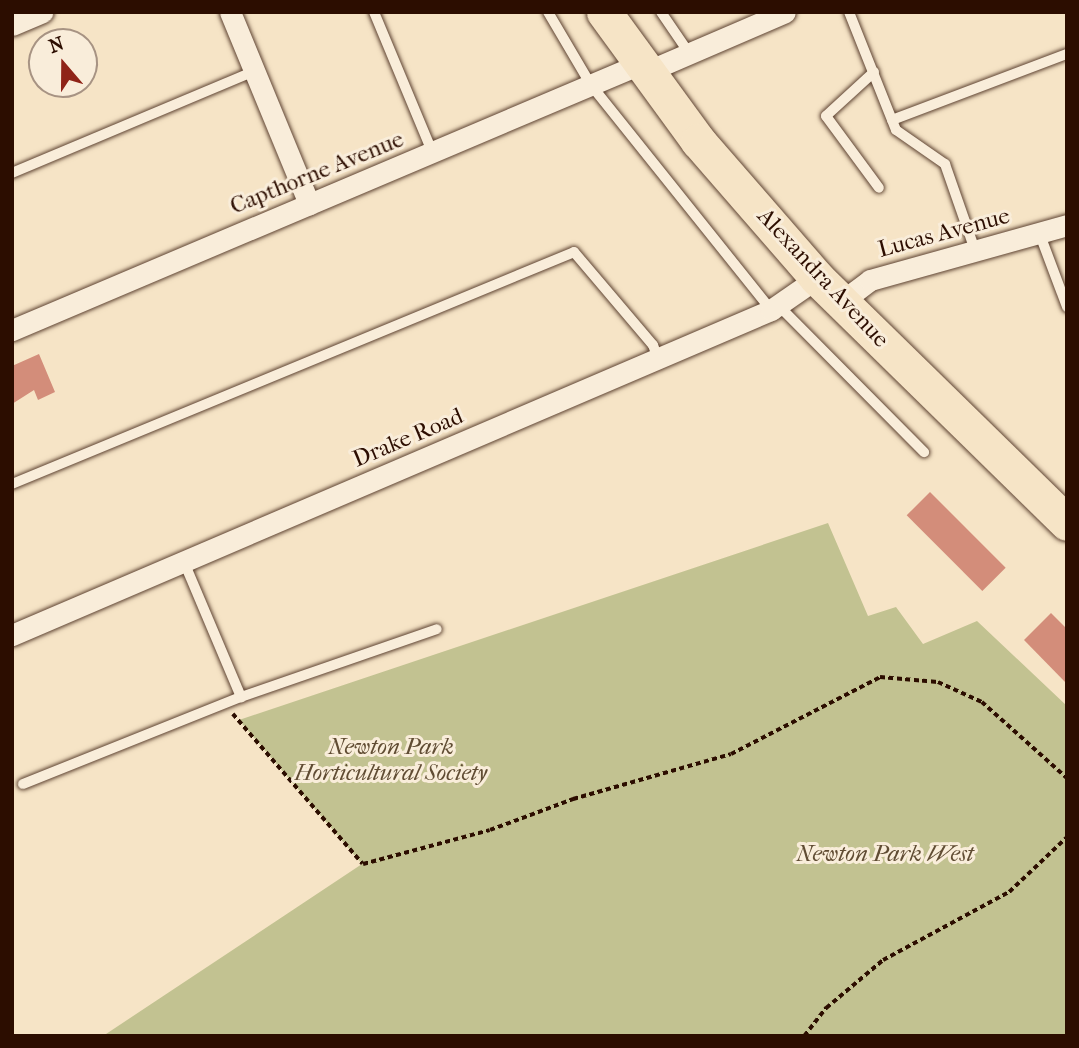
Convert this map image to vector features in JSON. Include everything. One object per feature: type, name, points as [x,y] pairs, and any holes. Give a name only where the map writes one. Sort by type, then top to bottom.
[{"type":"main road","name":"Alexandra Avenue","points":[[604,12],[698,141],[829,290],[1067,523]]},
{"type":"street","points":[[12,25],[42,12]]},
{"type":"street","points":[[230,12],[309,204]]},
{"type":"street","name":"Capthorne Avenue","points":[[12,330],[592,85],[689,53],[785,12]]},
{"type":"street","name":"Lucas Avenue","points":[[829,290],[1040,235],[1067,225]]},
{"type":"street","name":"Drake Road","points":[[12,635],[775,308],[829,290]]},
{"type":"lane","points":[[373,12],[433,154]]},
{"type":"lane","points":[[548,12],[592,85],[775,308],[924,452]]},
{"type":"lane","points":[[661,12],[689,53]]},
{"type":"lane","points":[[849,12],[896,130],[945,164],[975,250]]},
{"type":"lane","points":[[892,120],[1067,54]]},
{"type":"lane","points":[[12,173],[255,71]]},
{"type":"lane","points":[[874,72],[826,116],[879,188]]},
{"type":"lane","points":[[1040,235],[1067,307]]},
{"type":"lane","points":[[12,484],[574,252],[653,345],[658,359]]},
{"type":"lane","points":[[184,562],[241,697]]},
{"type":"lane","points":[[23,784],[241,697],[437,629]]},
{"type":"path","points":[[241,697],[228,708],[363,864],[490,830],[573,799],[731,754],[880,677],[938,682],[982,702],[1067,778]]},
{"type":"path","points":[[804,1036],[826,1008],[883,960],[1009,892],[1067,837]]},
{"type":"green space","name":"Newton Park West","points":[[828,523],[868,616],[896,607],[923,644],[977,621],[1067,706],[1067,1036],[103,1036],[362,864],[239,720]]},
{"type":"building","points":[[39,354],[55,392],[38,400],[34,390],[12,404],[12,366]]},
{"type":"building","points":[[930,492],[1006,568],[982,591],[907,515]]},
{"type":"building","points":[[1051,613],[1067,629],[1067,684],[1024,640]]},
{"type":"park label","name":"Newton Park Horticultural Society","points":[[391,760]]}]
